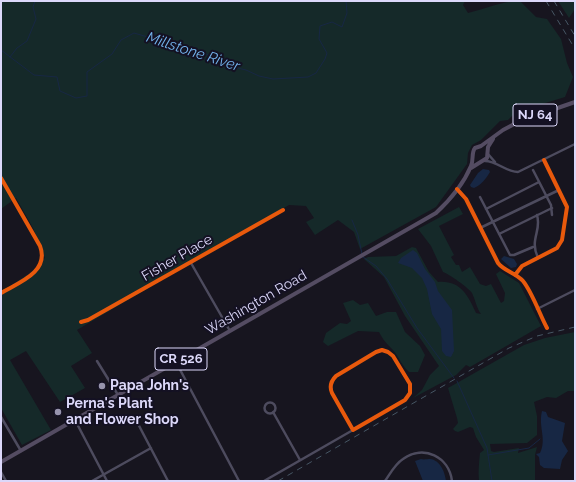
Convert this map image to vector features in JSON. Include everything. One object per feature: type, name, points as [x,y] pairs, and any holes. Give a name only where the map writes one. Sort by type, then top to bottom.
[{"type":"main road","name":"NJ 64","points":[[481,146],[497,134],[524,119],[575,102]]},
{"type":"main road","name":"NJ 64","points":[[488,152],[497,134]]},
{"type":"main road","points":[[481,146],[488,152]]},
{"type":"main road","name":"Washington Road","points":[[468,172],[473,157],[473,150],[481,146]]},
{"type":"main road","name":"Washington Road","points":[[1,462],[436,213],[457,189],[468,172],[474,166],[483,161],[488,152]]},
{"type":"main road","points":[[473,157],[476,161],[483,161]]},
{"type":"street","points":[[483,161],[495,163],[514,172],[518,172],[575,144]]},
{"type":"street","points":[[488,152],[495,163]]},
{"type":"street","points":[[515,275],[522,266],[557,248],[562,240],[568,212],[544,160]]},
{"type":"street","points":[[533,170],[552,208],[552,215]]},
{"type":"street","points":[[1,178],[40,246],[42,257],[40,266],[34,273],[1,293]]},
{"type":"street","points":[[486,209],[539,182]]},
{"type":"street","points":[[457,189],[466,199],[498,263],[525,284],[546,328]]},
{"type":"street","points":[[480,228],[559,190]]},
{"type":"street","points":[[480,196],[510,255],[514,255],[533,247]]},
{"type":"street","points":[[499,234],[552,208]]},
{"type":"street","name":"Fisher Place","points":[[80,322],[88,320],[283,210]]},
{"type":"street","points":[[537,215],[538,220],[533,247],[538,258]]},
{"type":"street","points":[[191,263],[230,331]]},
{"type":"street","points":[[537,309],[575,290]]},
{"type":"street","points":[[264,481],[300,460],[353,430],[405,400],[409,395],[410,384],[393,356],[388,352],[382,350],[376,352],[336,376],[332,381],[330,387],[332,393],[353,430]]},
{"type":"street","points":[[97,361],[118,395]]},
{"type":"street","points":[[176,362],[239,481]]},
{"type":"street","points":[[273,412],[269,413],[265,410],[267,403],[272,402],[275,405],[273,412],[300,460]]},
{"type":"street","points":[[1,417],[21,451]]},
{"type":"street","points":[[75,420],[107,481]]},
{"type":"street","points":[[136,420],[168,481]]},
{"type":"street","points":[[92,481],[151,448]]},
{"type":"street","points":[[385,481],[399,462],[409,455],[418,453],[434,454],[441,458],[449,468],[452,481]]},
{"type":"street","points":[[1,472],[6,481]]},
{"type":"green space","points":[[1,1],[465,1],[463,5],[468,13],[513,1],[520,1],[536,17],[547,19],[561,39],[567,63],[573,77],[565,97],[516,112],[508,120],[500,121],[481,140],[472,145],[468,153],[467,164],[436,207],[360,249],[354,232],[338,220],[315,235],[306,222],[314,218],[306,206],[289,205],[77,330],[92,353],[71,366],[85,388],[60,402],[26,351],[10,360],[51,430],[22,445],[1,408],[1,292],[39,267],[42,260],[45,258],[33,228],[16,198],[1,209]]},
{"type":"green space","points":[[558,1],[575,1],[575,9],[569,18]]},
{"type":"green space","points":[[459,207],[463,214],[439,226],[454,255],[451,257],[456,265],[459,265],[462,272],[470,267],[480,284],[486,286],[491,284],[501,303],[504,301],[505,293],[496,274],[500,271],[519,283],[541,326],[470,367],[466,365],[456,375],[413,398],[422,390],[430,375],[439,366],[405,316],[384,277],[364,259],[368,257],[396,256],[412,247],[416,248],[429,272],[438,282],[452,283],[458,286],[470,300],[476,313],[481,314],[472,293],[459,281],[443,272],[431,246],[418,229]]},
{"type":"green space","points":[[353,300],[360,305],[368,303],[376,316],[387,312],[396,312],[405,332],[420,346],[425,355],[418,372],[409,372],[407,370],[379,332],[358,331],[328,346],[323,342],[326,333],[340,323],[347,324],[351,321],[343,303]]},
{"type":"green space","points":[[575,332],[575,391],[568,391],[556,398],[547,397],[534,402],[537,416],[537,435],[527,443],[490,444],[491,451],[494,452],[519,448],[518,453],[537,447],[535,455],[535,481],[479,481],[480,453],[484,450],[476,437],[473,428],[470,427],[458,432],[453,429],[458,423],[448,388],[524,345],[545,338]]},
{"type":"water","points":[[483,169],[489,170],[490,172],[483,182],[474,188],[471,187],[470,185],[478,173]]},
{"type":"water","points":[[413,250],[417,253],[425,269],[435,282],[438,291],[452,310],[454,351],[451,357],[446,356],[442,351],[441,329],[432,314],[427,289],[422,278],[412,268],[398,263],[401,258]]},
{"type":"water","points":[[504,256],[514,259],[517,264],[516,267],[511,268],[501,259]]},
{"type":"water","points":[[542,411],[546,412],[548,417],[565,423],[562,441],[568,451],[562,460],[560,469],[544,468],[540,465],[539,457],[536,454],[540,453],[543,443],[541,422]]},
{"type":"water","points":[[430,459],[437,462],[443,470],[446,481],[423,481],[415,461]]},
{"type":"waterway","points":[[10,57],[17,48],[27,41],[36,19],[33,7],[35,1]]},
{"type":"waterway","name":"Millstone River","points":[[1,50],[34,75],[57,77],[60,91],[76,98],[87,96],[87,72],[112,54],[121,40],[134,33],[206,54],[215,58],[221,64],[246,70],[259,76],[273,79],[308,77],[316,73],[327,53],[319,39],[320,26],[332,22],[342,27],[347,13],[346,1]]},
{"type":"waterway","points":[[352,220],[358,235],[362,254]]},
{"type":"waterway","points":[[363,257],[376,266],[387,279],[417,328],[454,378]]},
{"type":"waterway","points":[[457,381],[487,448],[492,481]]},
{"type":"waterway","points":[[488,455],[529,448],[540,439]]},
{"type":"railway","points":[[546,1],[575,49]]},
{"type":"railway","points":[[554,1],[575,36]]},
{"type":"railway","points":[[278,481],[509,348],[537,336],[575,327]]},
{"type":"cycle path","points":[[515,275],[522,266],[557,248],[562,240],[567,207],[544,160]]},
{"type":"cycle path","points":[[1,178],[40,246],[42,255],[41,263],[31,276],[1,293]]},
{"type":"cycle path","points":[[457,189],[466,199],[498,263],[523,281],[533,297],[547,328]]},
{"type":"cycle path","points":[[81,322],[88,320],[283,210]]},
{"type":"cycle path","points":[[382,350],[393,356],[410,384],[410,393],[405,400],[353,430],[332,393],[331,384],[336,376],[376,352],[382,350]]},
{"type":"place","name":"Papa John's","points":[[102,386]]},
{"type":"place","name":"Perna's Plant and Flower Shop","points":[[58,412]]}]
